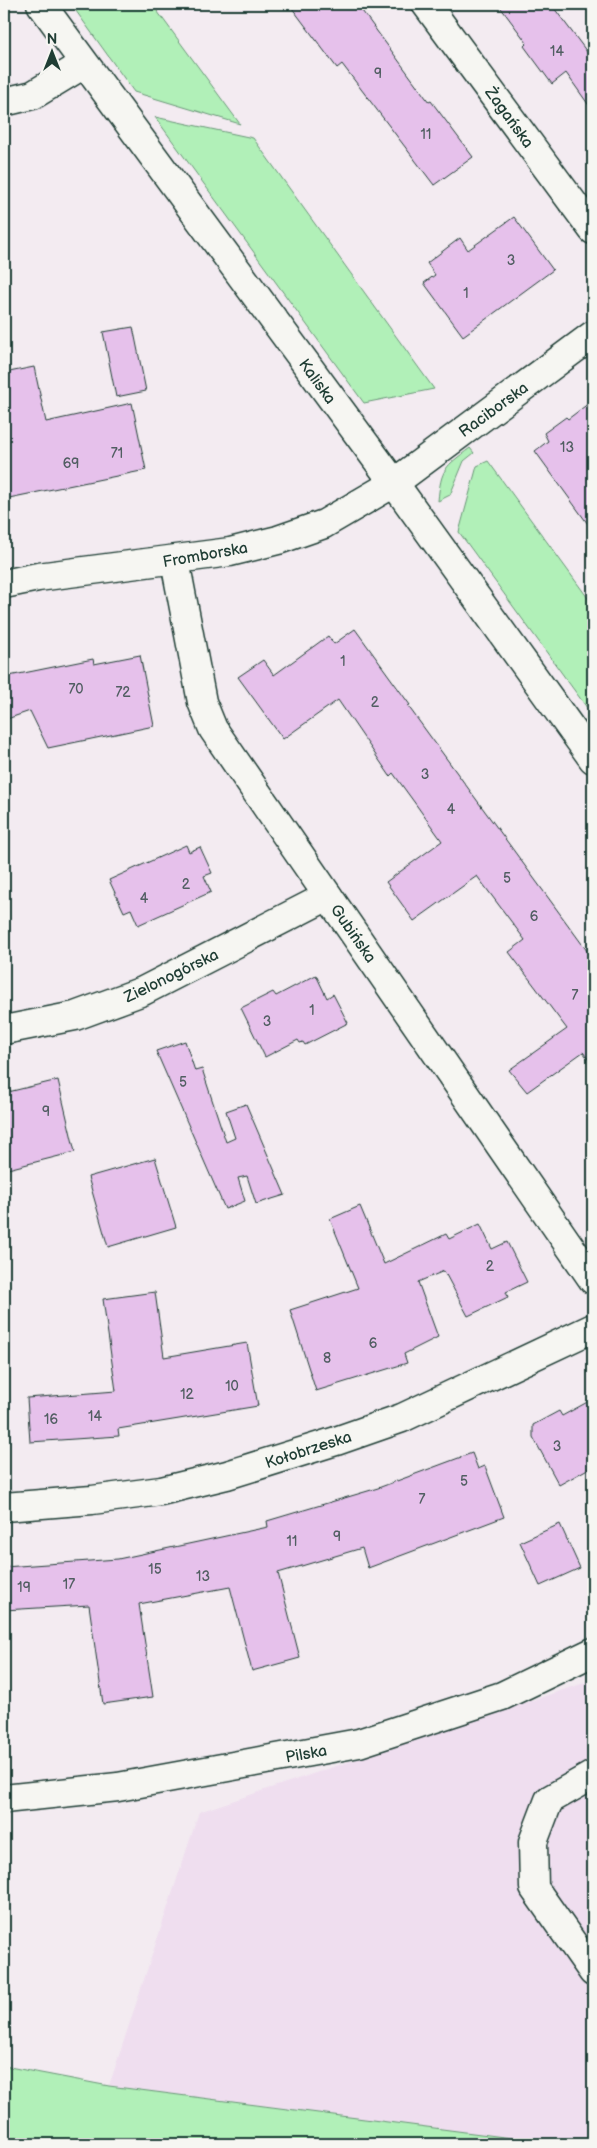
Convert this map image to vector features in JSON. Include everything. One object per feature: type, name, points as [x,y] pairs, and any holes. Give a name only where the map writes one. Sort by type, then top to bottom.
[{"type":"street","name":"Kaliska","points":[[41,4],[394,483],[593,760]]},
{"type":"street","name":"Żagańska","points":[[426,4],[593,230]]},
{"type":"street","points":[[4,102],[33,95],[84,64]]},
{"type":"street","name":"Raciborska","points":[[394,483],[593,335]]},
{"type":"street","name":"Fromborska","points":[[4,584],[38,577],[175,561],[230,552],[278,540],[324,524],[394,483]]},
{"type":"street","name":"Gubińska","points":[[175,561],[202,702],[213,729],[593,1280]]},
{"type":"street","name":"Zielonogórska","points":[[4,1030],[76,1016],[143,991],[328,896]]},
{"type":"street","name":"Kołobrzeska","points":[[4,1506],[92,1500],[161,1491],[228,1475],[402,1418],[593,1328]]},
{"type":"street","name":"Pilska","points":[[4,1799],[118,1787],[359,1743],[502,1696],[593,1652]]},
{"type":"street","points":[[593,1775],[549,1800],[533,1842],[534,1888],[593,1972]]},
{"type":"shaded area","points":[[593,1680],[593,2144],[558,2144],[109,2086],[199,1812]]},
{"type":"green space","points":[[71,4],[152,4],[240,124],[134,92]]},
{"type":"green space","points":[[155,117],[253,138],[434,389],[364,403]]},
{"type":"green space","points":[[470,448],[474,453],[464,461],[450,495],[438,501],[441,481],[446,469]]},
{"type":"green space","points":[[488,461],[593,605],[593,716],[459,532],[477,466]]},
{"type":"green space","points":[[4,2066],[109,2086],[558,2144],[4,2144]]},
{"type":"building","points":[[289,4],[357,4],[429,102],[431,101],[473,157],[434,185],[342,64],[337,68]]},
{"type":"building","points":[[498,4],[551,4],[593,60],[593,111],[566,73],[552,84],[524,46],[527,43]]},
{"type":"building","points":[[514,217],[553,270],[463,336],[424,283],[435,275],[427,263],[460,238],[468,250]]},
{"type":"building","points":[[133,327],[146,391],[116,397],[103,332]]},
{"type":"building","points":[[34,367],[46,422],[132,403],[146,470],[4,499],[4,373]]},
{"type":"building","points":[[593,400],[593,531],[535,451],[548,441],[544,433],[566,417],[568,419]]},
{"type":"building","points":[[355,629],[410,705],[408,706],[593,959],[593,1065],[583,1052],[527,1092],[509,1070],[567,1029],[509,952],[525,940],[477,876],[414,921],[386,882],[442,841],[417,806],[393,773],[390,776],[338,700],[283,739],[238,677],[263,660],[274,675],[328,636],[334,644]]},
{"type":"building","points":[[140,655],[154,726],[48,748],[30,711],[4,720],[4,677],[93,659],[94,664]]},
{"type":"building","points":[[186,845],[189,852],[200,847],[212,873],[204,876],[211,892],[138,925],[131,909],[124,912],[109,880]]},
{"type":"building","points":[[316,975],[327,998],[333,994],[348,1023],[305,1045],[298,1040],[265,1057],[241,1008],[273,992],[276,996]]},
{"type":"building","points":[[185,1041],[195,1071],[202,1069],[226,1142],[235,1138],[226,1111],[246,1104],[285,1195],[256,1204],[247,1176],[238,1178],[245,1201],[225,1209],[156,1051]]},
{"type":"building","points":[[58,1080],[75,1152],[4,1170],[4,1093]]},
{"type":"building","points":[[155,1158],[176,1227],[108,1247],[88,1177]]},
{"type":"building","points":[[360,1206],[384,1264],[446,1234],[449,1239],[480,1224],[492,1249],[507,1242],[527,1282],[506,1292],[508,1297],[468,1316],[444,1271],[418,1282],[438,1337],[404,1354],[407,1363],[316,1391],[290,1310],[358,1288],[330,1219]]},
{"type":"building","points":[[155,1292],[164,1357],[247,1343],[258,1406],[118,1429],[119,1436],[30,1442],[27,1398],[116,1391],[103,1299]]},
{"type":"building","points":[[593,1399],[593,1466],[559,1485],[533,1437],[533,1425],[559,1411],[562,1416]]},
{"type":"building","points":[[472,1453],[478,1469],[485,1466],[504,1517],[368,1568],[362,1548],[278,1573],[300,1658],[252,1671],[230,1587],[139,1604],[153,1697],[103,1704],[89,1605],[4,1610],[4,1567],[118,1559],[268,1527],[267,1521],[378,1488]]},
{"type":"building","points":[[560,1524],[580,1568],[540,1586],[520,1542]]}]
